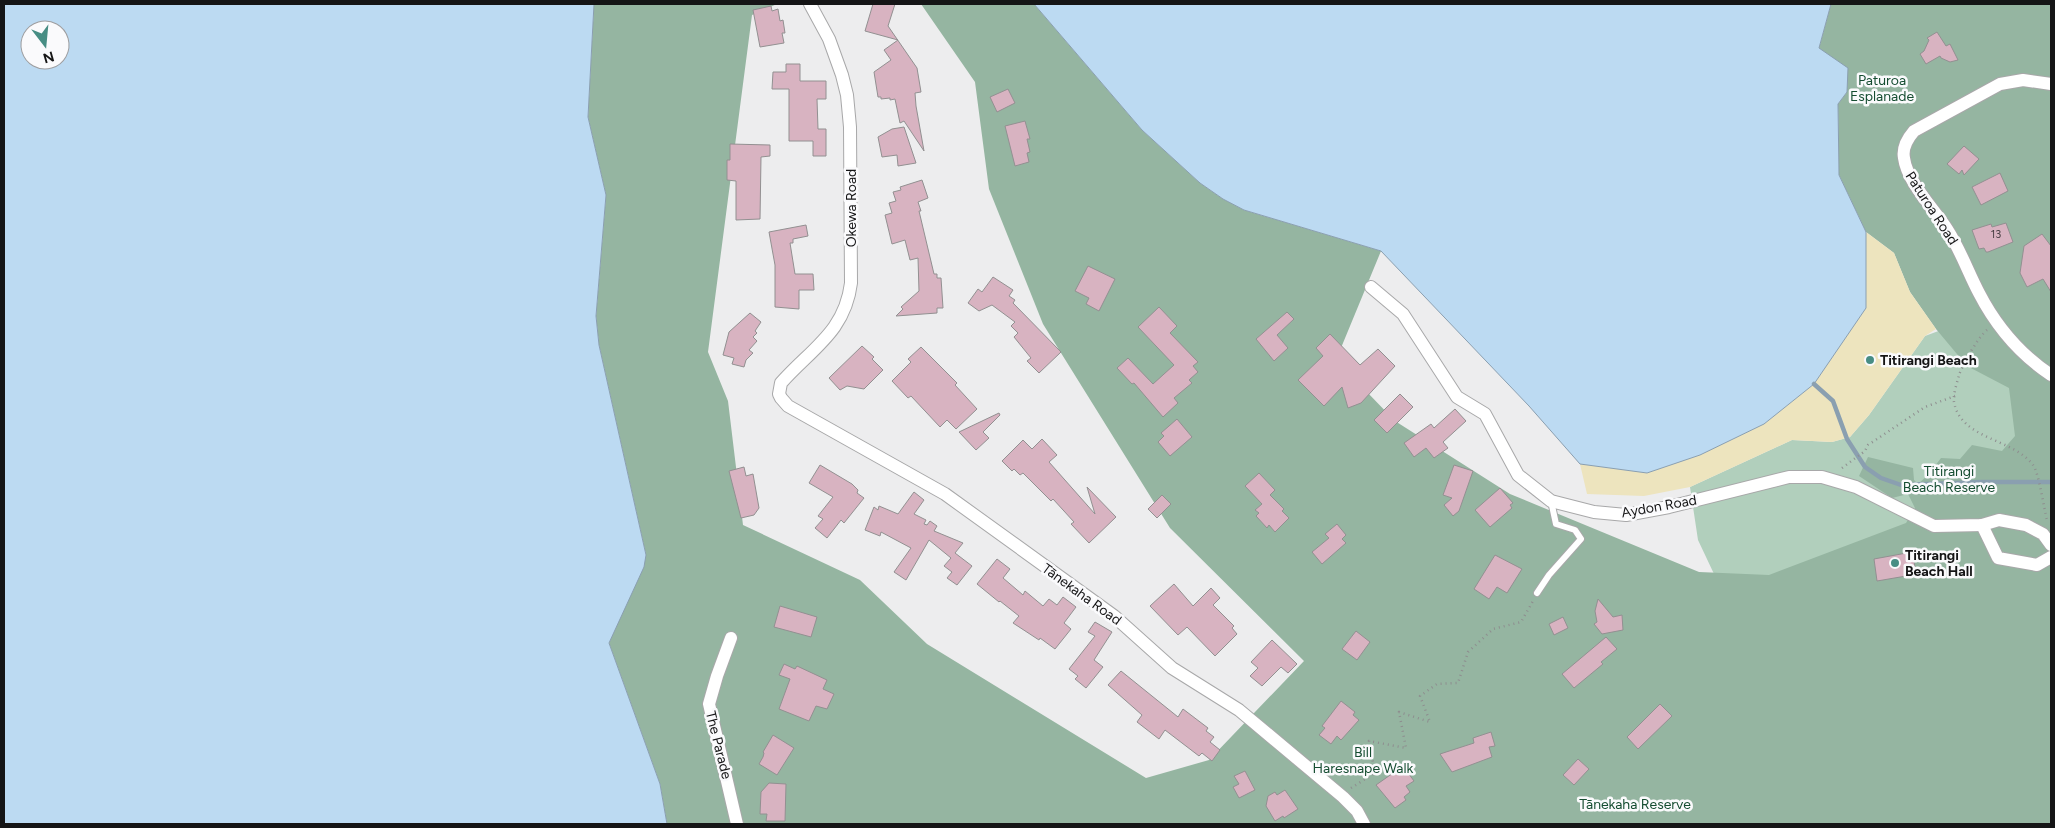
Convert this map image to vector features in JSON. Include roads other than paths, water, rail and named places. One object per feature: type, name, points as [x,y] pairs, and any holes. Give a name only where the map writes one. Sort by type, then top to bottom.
[{"type":"street","name":"Okewa Road","points":[[779,394],[781,382],[833,332],[845,309],[851,283],[850,127],[847,95],[829,39],[810,4]]},
{"type":"street","name":"Paturoa Road","points":[[2051,84],[2023,80],[2000,84],[1914,131],[1908,138],[1903,156],[1910,176],[1948,231],[1997,324],[2040,368],[2051,375]]},
{"type":"street","name":"Aydon Road","points":[[1371,288],[1403,314],[1457,398],[1485,414],[1518,475],[1552,501],[1594,512],[1626,515],[1669,507],[1789,478],[1822,477],[1856,487],[1934,526],[1982,525],[1999,520],[2026,526],[2043,534],[2051,545]]},
{"type":"street","name":"Tānekaha Road","points":[[779,394],[788,406],[945,494],[1114,616],[1172,668],[1239,710],[1344,797],[1357,811],[1364,824]]},
{"type":"street","points":[[1982,525],[1998,558],[2037,565],[2051,557]]},
{"type":"street","name":"The Parade","points":[[731,638],[709,704],[737,824]]},
{"type":"lane","points":[[1537,593],[1549,575],[1581,539],[1575,530],[1556,524],[1552,501]]},
{"type":"water","points":[[4,4],[594,4],[588,117],[606,195],[596,316],[599,345],[646,555],[644,567],[609,643],[660,784],[667,824],[4,824]]},
{"type":"water","points":[[1034,4],[1831,4],[1819,48],[1848,68],[1847,92],[1838,104],[1839,175],[1866,232],[1866,308],[1814,384],[1764,424],[1700,455],[1647,473],[1580,464],[1529,406],[1381,251],[1244,210],[1223,199],[1200,183],[1142,130]]},
{"type":"waterway","points":[[1814,384],[1833,401],[1847,439],[1865,467],[1881,478],[1901,485],[2051,482]]},
{"type":"place","name":"Titirangi Beach","points":[[1870,360]]},
{"type":"place","name":"Titirangi Beach Hall","points":[[1895,563]]},
{"type":"park label","name":"Paturoa Esplanade","points":[[1882,88]]},
{"type":"park label","name":"Titirangi Beach Reserve","points":[[1949,480]]},
{"type":"park label","name":"Bill Haresnape Walk","points":[[1363,760]]},
{"type":"park label","name":"Tānekaha Reserve","points":[[1635,804]]}]
